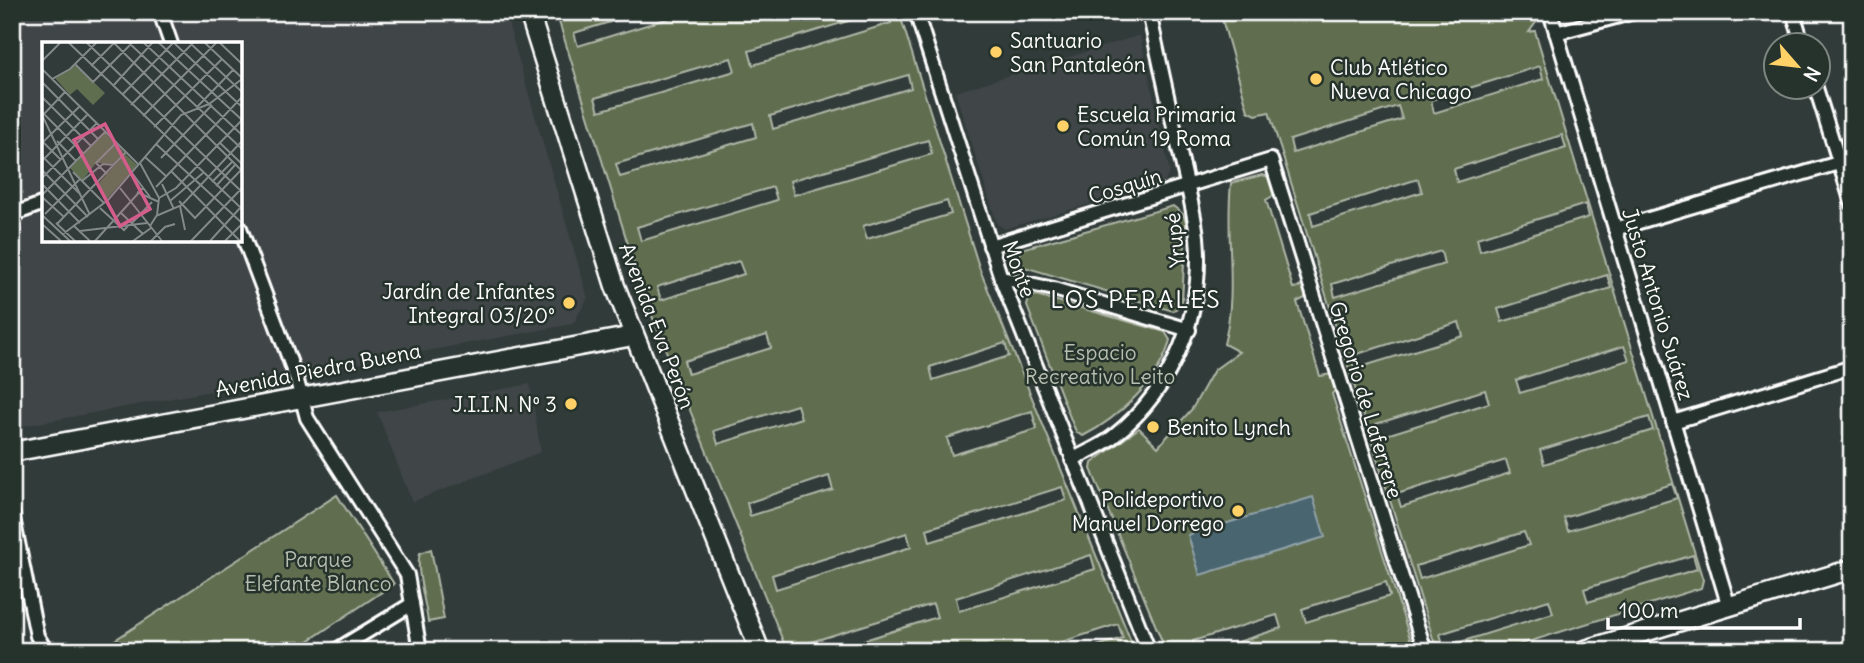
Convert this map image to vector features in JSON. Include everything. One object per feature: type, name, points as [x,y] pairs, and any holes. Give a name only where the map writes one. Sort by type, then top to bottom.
[{"type":"main road","name":"Avenida Eva Perón","points":[[529,12],[633,336],[760,651]]},
{"type":"main road","name":"Avenida Piedra Buena","points":[[12,452],[633,336]]},
{"type":"main road","points":[[1582,651],[1852,569]]},
{"type":"street","points":[[160,12],[170,42]]},
{"type":"street","name":"Monte","points":[[916,12],[1001,278],[1149,651]]},
{"type":"street","name":"Yrupé","points":[[1072,460],[1113,437],[1145,406],[1175,361],[1189,330],[1196,296],[1198,257],[1187,187],[1149,12]]},
{"type":"street","name":"Justo Antonio Suárez","points":[[1550,12],[1729,607]]},
{"type":"street","points":[[1556,33],[1634,12]]},
{"type":"street","points":[[1793,12],[1799,32]]},
{"type":"street","points":[[1822,102],[1845,161],[1852,203]]},
{"type":"street","name":"Cosquín","points":[[990,246],[1271,160]]},
{"type":"street","name":"Gregorio de Laferrere","points":[[1271,160],[1425,651]]},
{"type":"street","points":[[1615,229],[1845,161]]},
{"type":"street","points":[[12,215],[42,204]]},
{"type":"street","points":[[242,233],[313,429],[407,576],[420,651]]},
{"type":"street","points":[[1001,278],[1054,289],[1189,330]]},
{"type":"street","points":[[1673,422],[1852,367]]},
{"type":"street","points":[[12,513],[37,636],[46,651]]},
{"type":"street","points":[[335,651],[412,604]]},
{"type":"shaded area","points":[[12,12],[505,12],[588,298],[573,324],[12,428]]},
{"type":"shaded area","name":"Escuela Primaria Común 19 Roma","points":[[1140,35],[1170,172],[1165,182],[1005,229],[997,224],[955,92]]},
{"type":"shaded area","points":[[530,384],[541,452],[412,502],[377,412]]},
{"type":"green space","points":[[556,12],[643,12],[574,33],[578,46],[689,12],[878,12],[749,51],[753,65],[891,23],[888,12],[899,12],[980,270],[1135,651],[1081,651],[1123,638],[1118,624],[1034,651],[830,651],[937,617],[933,604],[798,646],[799,651],[787,651],[644,296]],"holes":[[[731,58],[735,71],[599,111],[595,98]],[[908,75],[911,88],[773,129],[770,116]],[[753,123],[756,137],[620,177],[616,164]],[[928,140],[932,154],[794,195],[790,181]],[[773,187],[777,200],[641,241],[637,227]],[[947,201],[951,214],[867,239],[863,226]],[[739,261],[744,274],[661,300],[657,287]],[[767,335],[771,348],[688,374],[684,361]],[[1005,343],[1009,356],[933,380],[930,367]],[[797,405],[801,418],[718,444],[714,431]],[[1032,411],[1037,429],[952,455],[947,438]],[[829,476],[833,490],[750,516],[747,503]],[[1062,487],[1066,500],[930,542],[927,529]],[[907,533],[911,547],[776,589],[772,575]],[[1091,555],[1095,569],[959,611],[956,598]]]},
{"type":"green space","points":[[1220,12],[1535,12],[1537,21],[1529,32],[1535,31],[1703,580],[1701,588],[1499,651],[1437,651],[1269,112],[1256,115],[1248,111]],"holes":[[[1540,66],[1543,79],[1434,113],[1431,100]],[[1398,106],[1402,119],[1293,153],[1290,140]],[[1562,135],[1566,148],[1457,182],[1454,169]],[[1418,179],[1422,192],[1313,226],[1310,213]],[[1586,204],[1589,217],[1480,251],[1477,238]],[[1441,251],[1444,264],[1335,297],[1332,284]],[[1607,275],[1611,288],[1502,322],[1498,309]],[[1459,322],[1463,336],[1354,369],[1351,356]],[[1624,346],[1629,360],[1520,393],[1516,380]],[[1485,390],[1489,403],[1380,437],[1376,424]],[[1649,417],[1653,430],[1544,464],[1540,450]],[[1506,460],[1510,473],[1401,507],[1397,494]],[[1672,484],[1677,498],[1568,531],[1564,518]],[[1524,532],[1529,545],[1420,579],[1416,566]],[[1693,555],[1697,569],[1588,602],[1584,589]],[[1549,600],[1553,613],[1444,647],[1440,634]]]},
{"type":"green space","name":"Polideportivo Manuel Dorrego","points":[[1262,175],[1270,177],[1276,194],[1266,200],[1293,288],[1304,286],[1307,297],[1297,302],[1320,376],[1332,374],[1336,389],[1332,394],[1414,651],[1408,651],[1406,645],[1387,651],[1210,651],[1281,628],[1277,615],[1193,641],[1195,651],[1166,651],[1091,469],[1092,463],[1139,428],[1158,447],[1192,409],[1214,370],[1239,352],[1224,344],[1231,284],[1231,183]],"holes":[[[1386,582],[1390,596],[1306,622],[1302,609]]]},
{"type":"green space","points":[[1173,206],[1183,214],[1186,222],[1182,304],[1173,311],[1024,267],[1020,262],[1020,252],[1025,248]]},
{"type":"green space","name":"Espacio Recreativo Leito","points":[[1036,295],[1165,332],[1170,340],[1157,369],[1136,396],[1110,419],[1083,436],[1077,433],[1073,425],[1027,306],[1029,298]]},
{"type":"green space","name":"Parque Elefante Blanco","points":[[337,495],[394,584],[293,651],[98,651]]},
{"type":"green space","points":[[431,549],[444,619],[428,622],[419,559],[420,553]]},
{"type":"water","points":[[1313,497],[1325,537],[1200,575],[1188,535]]},
{"type":"place","name":"Santuario San Pantaleón","points":[[996,52]]},
{"type":"place","name":"Club Atlético Nueva Chicago","points":[[1316,79]]},
{"type":"place","name":"Escuela Primaria Común 19 Roma","points":[[1063,126]]},
{"type":"place","name":"Jardín de Infantes Integral 03/20°","points":[[569,303]]},
{"type":"place","name":"J.I.I.N. Nº 3","points":[[571,404]]},
{"type":"place","name":"Benito Lynch","points":[[1153,427]]},
{"type":"place","name":"Polideportivo Manuel Dorrego","points":[[1238,511]]},
{"type":"district","name":"LOS PERALES","points":[[1136,299]]}]
